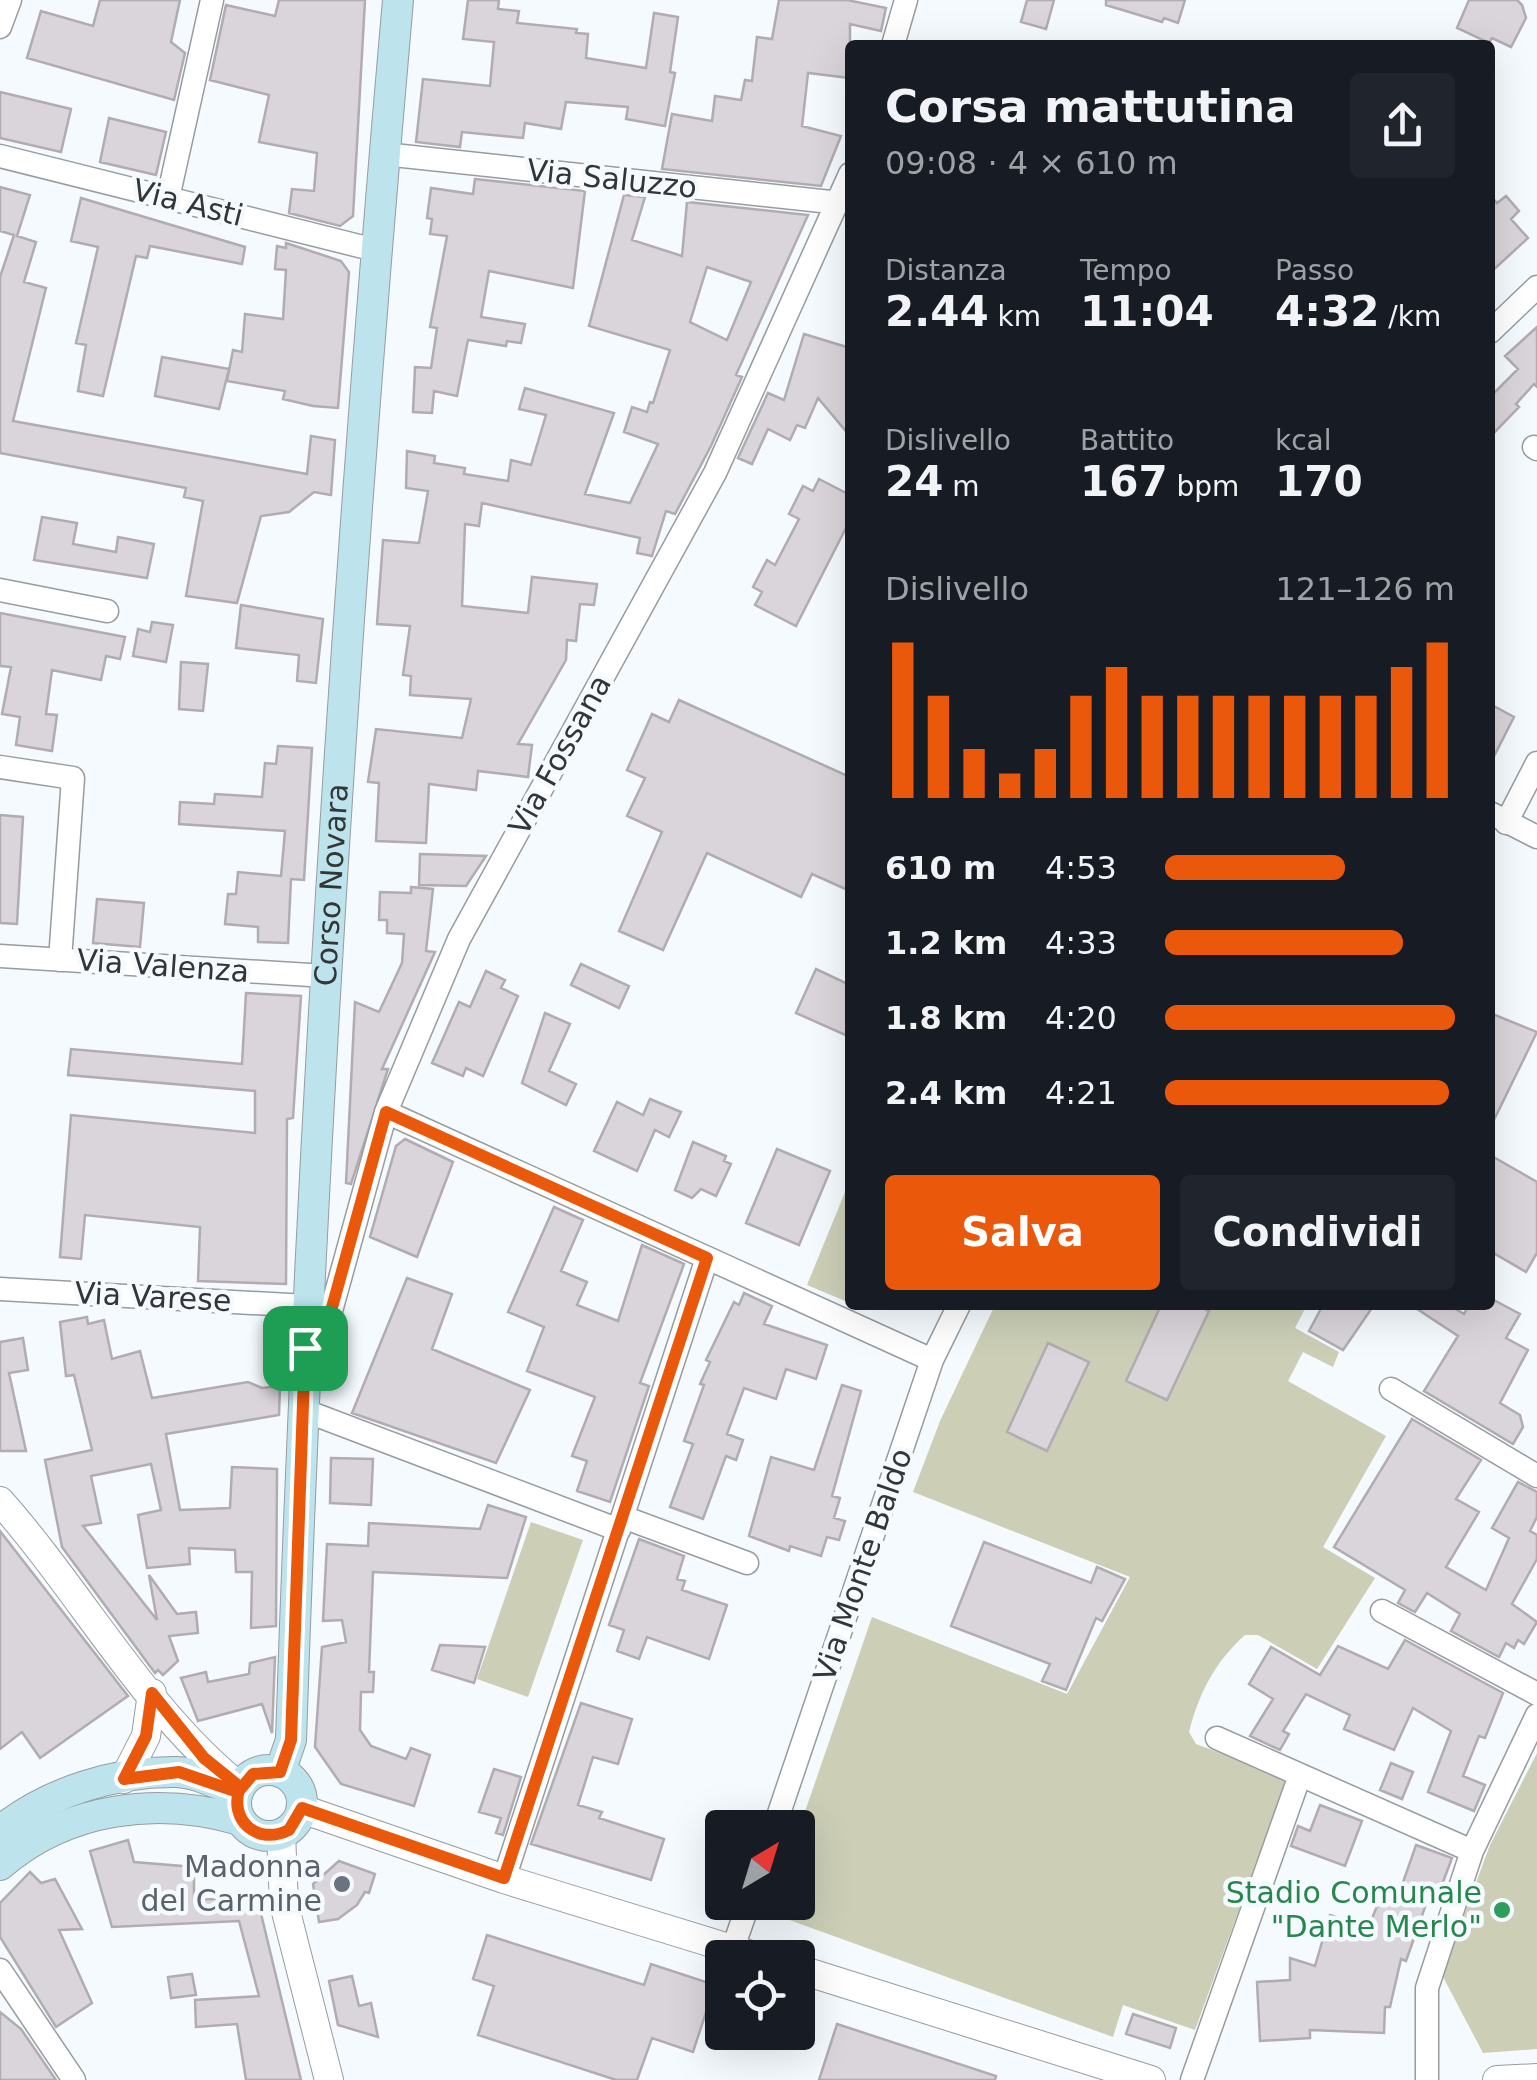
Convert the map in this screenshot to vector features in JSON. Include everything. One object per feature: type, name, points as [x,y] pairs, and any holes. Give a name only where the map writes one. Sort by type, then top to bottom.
[{"type":"main road","name":"Corso Novara","points":[[280,1772],[291,1740],[305,1348],[326,976],[376,250],[398,0]]},
{"type":"main road","points":[[0,1831],[49,1800],[98,1782],[179,1772],[239,1800],[258,1834],[281,1834],[295,1824],[302,1808],[298,1786],[280,1772],[253,1774],[239,1800]]},
{"type":"main road","points":[[0,1865],[23,1845],[82,1817],[239,1800]]},
{"type":"street","points":[[0,27],[10,0]]},
{"type":"street","points":[[168,198],[212,0]]},
{"type":"street","points":[[894,40],[906,0]]},
{"type":"street","name":"Via Saluzzo","points":[[384,154],[840,203]]},
{"type":"street","name":"Via Asti","points":[[0,156],[376,250]]},
{"type":"street","name":"Via Fossana","points":[[305,1348],[331,1311],[386,1112],[459,939],[715,473],[845,188]]},
{"type":"street","points":[[1495,327],[1537,286]]},
{"type":"street","points":[[0,590],[106,611]]},
{"type":"street","points":[[1537,763],[1498,818],[1537,837]]},
{"type":"street","points":[[0,768],[73,778],[60,960]]},
{"type":"street","name":"Via Valenza","points":[[0,956],[326,976]]},
{"type":"street","points":[[386,1112],[932,1360]]},
{"type":"street","points":[[504,1878],[707,1258]]},
{"type":"street","name":"Via Varese","points":[[0,1289],[307,1306]]},
{"type":"street","name":"Via Monte Baldo","points":[[780,1810],[932,1360],[957,1310]]},
{"type":"street","points":[[1391,1389],[1537,1476]]},
{"type":"street","points":[[303,1410],[621,1524],[747,1563]]},
{"type":"street","points":[[0,1501],[239,1800]]},
{"type":"street","points":[[1382,1611],[1537,1694]]},
{"type":"street","points":[[124,1779],[146,1736],[152,1693]]},
{"type":"street","points":[[1427,2080],[1427,1988],[1472,1851],[1537,1716]]},
{"type":"street","points":[[1216,1738],[1472,1851]]},
{"type":"street","points":[[1192,2080],[1300,1775]]},
{"type":"street","points":[[302,1808],[504,1878],[707,1940]]},
{"type":"street","points":[[281,1834],[284,1904],[329,2080]]},
{"type":"street","points":[[0,1970],[74,2080]]},
{"type":"street","points":[[815,1974],[1150,2080]]},
{"type":"street","points":[[1497,2080],[1537,2078]]},
{"type":"green space","points":[[845,1192],[845,1301],[807,1285]]},
{"type":"green space","points":[[993,1310],[1304,1310],[1295,1328],[1339,1352],[1333,1367],[1303,1352],[1288,1381],[1386,1436],[1323,1547],[1375,1578],[1317,1669],[1258,1635],[1245,1635],[1217,1667],[1193,1718],[1189,1732],[1196,1744],[1287,1778],[1195,2030],[1123,2005],[1113,2037],[789,1920],[815,1920],[815,1810],[806,1810],[872,1617],[1067,1694],[1130,1577],[913,1492],[940,1421]]},
{"type":"green space","points":[[531,1522],[583,1540],[528,1697],[477,1679]]},
{"type":"green space","name":"Stadio Comunale \"Dante Merlo\"","points":[[1537,1753],[1537,2049],[1483,2053],[1442,1975],[1490,1845]]},
{"type":"building","points":[[100,0],[180,0],[171,42],[185,53],[174,100],[27,58],[41,11],[93,26]]},
{"type":"building","points":[[279,0],[365,0],[353,216],[340,226],[289,213],[292,189],[314,191],[317,153],[259,142],[269,95],[210,80],[226,5],[275,16]]},
{"type":"building","points":[[468,0],[499,0],[498,9],[519,11],[517,23],[577,29],[576,33],[588,34],[586,58],[646,68],[654,13],[678,17],[670,72],[675,73],[665,126],[626,119],[628,107],[566,102],[561,129],[525,123],[523,138],[462,132],[460,147],[416,142],[423,79],[490,86],[494,42],[463,39]]},
{"type":"building","points":[[779,0],[847,0],[886,8],[881,31],[850,24],[850,40],[845,40],[845,77],[808,73],[802,126],[841,136],[821,186],[662,169],[672,114],[712,121],[715,96],[741,100],[745,80],[752,81],[757,37],[772,39]]},
{"type":"building","points":[[1027,0],[1054,0],[1046,29],[1021,22]]},
{"type":"building","points":[[1106,0],[1185,0],[1178,23],[1106,5]]},
{"type":"building","points":[[1469,0],[1517,0],[1526,18],[1511,47],[1457,28]]},
{"type":"building","points":[[0,92],[71,109],[61,152],[0,138]]},
{"type":"building","points":[[109,118],[166,132],[156,175],[100,162]]},
{"type":"building","points":[[475,179],[585,191],[573,288],[489,271],[481,317],[525,324],[521,343],[507,341],[506,346],[468,340],[457,396],[434,391],[432,413],[413,412],[415,367],[431,368],[437,328],[430,327],[447,236],[430,234],[432,219],[427,218],[431,188],[473,194]]},
{"type":"building","points":[[0,187],[30,195],[17,236],[36,242],[24,282],[46,288],[13,421],[307,474],[311,436],[335,440],[331,495],[314,492],[289,512],[261,516],[237,603],[186,596],[203,501],[184,497],[186,488],[0,453],[0,277],[14,235],[0,231]]},
{"type":"building","points":[[624,195],[645,197],[632,240],[682,256],[687,202],[808,215],[736,375],[742,377],[711,446],[675,514],[666,511],[652,556],[637,553],[640,538],[482,503],[479,526],[465,524],[462,606],[528,613],[532,577],[597,584],[594,605],[580,604],[576,641],[567,640],[566,660],[518,744],[532,745],[528,777],[478,771],[476,790],[429,784],[426,843],[376,841],[379,783],[368,782],[376,729],[462,738],[471,699],[410,695],[411,676],[403,675],[410,626],[377,624],[383,540],[419,543],[428,491],[406,488],[407,451],[435,456],[434,463],[465,468],[464,474],[508,481],[511,460],[531,465],[546,415],[519,409],[525,388],[614,413],[585,494],[630,503],[658,444],[624,432],[632,407],[647,412],[650,402],[653,403],[670,350],[589,326]],"holes":[[[707,267],[751,282],[727,340],[690,322]]]},
{"type":"building","points":[[1506,196],[1519,211],[1511,219],[1528,238],[1495,268],[1495,201]]},
{"type":"building","points":[[81,198],[245,247],[242,264],[150,246],[147,258],[136,256],[103,396],[78,391],[86,345],[76,343],[98,247],[71,241]]},
{"type":"building","points":[[286,243],[341,261],[349,272],[338,408],[283,399],[285,391],[227,381],[233,350],[242,352],[245,314],[283,319],[286,270],[275,269],[277,246],[286,248]]},
{"type":"building","points":[[1537,327],[1537,387],[1534,384],[1495,432],[1495,392],[1518,369],[1505,356]]},
{"type":"building","points":[[804,334],[845,346],[845,430],[818,398],[805,428],[797,425],[790,440],[768,429],[752,464],[738,458],[768,393],[784,400]]},
{"type":"building","points":[[162,357],[229,369],[219,409],[155,396]]},
{"type":"building","points":[[819,479],[845,492],[845,530],[796,626],[755,605],[762,592],[753,587],[767,560],[775,565],[799,519],[789,514],[803,486],[813,491]]},
{"type":"building","points":[[42,517],[77,523],[73,544],[116,552],[118,537],[154,544],[147,578],[34,560]]},
{"type":"building","points":[[241,605],[323,619],[316,683],[297,681],[299,655],[236,648]]},
{"type":"building","points":[[0,613],[125,637],[120,659],[106,656],[101,680],[52,670],[46,714],[57,715],[52,751],[16,745],[20,717],[2,714],[11,667],[0,666]]},
{"type":"building","points":[[152,622],[173,625],[166,662],[133,656],[138,629],[150,632]]},
{"type":"building","points":[[181,662],[208,664],[203,711],[179,709]]},
{"type":"building","points":[[679,700],[845,775],[845,889],[812,874],[801,897],[707,853],[663,950],[619,931],[662,832],[627,816],[645,778],[627,770],[652,714],[669,722]]},
{"type":"building","points":[[1495,707],[1514,717],[1495,754]]},
{"type":"building","points":[[278,746],[312,748],[304,880],[291,879],[288,943],[258,942],[258,927],[225,924],[228,894],[236,894],[238,872],[281,876],[285,831],[179,824],[180,802],[214,804],[215,794],[262,797],[265,763],[276,764]]},
{"type":"building","points":[[0,815],[23,817],[17,924],[0,923]]},
{"type":"building","points":[[420,854],[486,856],[466,886],[419,885]]},
{"type":"building","points":[[411,887],[433,889],[426,951],[435,952],[382,1069],[388,1069],[351,1184],[346,1183],[355,1002],[379,1012],[402,963],[404,934],[387,933],[387,920],[379,920],[380,892],[411,893]]},
{"type":"building","points":[[97,899],[144,903],[140,947],[93,943]]},
{"type":"building","points":[[581,964],[629,986],[619,1008],[571,985]]},
{"type":"building","points":[[816,969],[845,983],[845,1035],[796,1013]]},
{"type":"building","points":[[486,971],[505,980],[501,988],[518,996],[483,1076],[466,1068],[463,1076],[432,1063],[459,1002],[470,1007]]},
{"type":"building","points":[[246,993],[301,996],[293,1118],[287,1119],[286,1284],[198,1281],[200,1227],[85,1215],[81,1259],[60,1257],[71,1115],[255,1133],[255,1091],[68,1075],[71,1049],[242,1064]]},
{"type":"building","points":[[545,1013],[570,1024],[549,1071],[576,1084],[566,1105],[522,1083]]},
{"type":"building","points":[[1495,1015],[1537,1032],[1495,1118]]},
{"type":"building","points":[[650,1099],[681,1112],[669,1137],[655,1130],[637,1171],[594,1151],[617,1102],[643,1115]]},
{"type":"building","points":[[405,1139],[453,1162],[417,1257],[370,1237],[396,1146]]},
{"type":"building","points":[[693,1142],[726,1156],[724,1161],[731,1164],[716,1196],[701,1189],[692,1198],[675,1190]]},
{"type":"building","points":[[777,1149],[830,1171],[799,1245],[746,1223]]},
{"type":"building","points":[[1495,1158],[1537,1182],[1537,1253],[1526,1272],[1495,1254]]},
{"type":"building","points":[[554,1207],[583,1220],[561,1271],[587,1282],[577,1305],[618,1321],[642,1245],[684,1264],[640,1383],[649,1386],[610,1502],[577,1491],[587,1461],[572,1456],[595,1397],[527,1371],[544,1327],[508,1312]]},
{"type":"building","points":[[407,1278],[452,1294],[432,1349],[530,1390],[496,1463],[352,1413]]},
{"type":"building","points":[[744,1293],[772,1306],[764,1324],[827,1345],[816,1379],[786,1369],[776,1399],[744,1388],[727,1434],[743,1440],[736,1460],[726,1456],[703,1519],[670,1507],[693,1444],[684,1441],[704,1385],[700,1384],[710,1362],[706,1360],[734,1302],[739,1305]]},
{"type":"building","points":[[1495,1301],[1520,1314],[1506,1338],[1528,1350],[1500,1403],[1520,1415],[1523,1427],[1513,1444],[1424,1391],[1458,1336],[1419,1310],[1457,1310],[1464,1314],[1466,1310],[1495,1310]]},
{"type":"building","points":[[1159,1310],[1209,1311],[1167,1400],[1126,1381]]},
{"type":"building","points":[[1320,1310],[1371,1310],[1343,1350],[1309,1331]]},
{"type":"building","points":[[87,1317],[88,1324],[104,1320],[112,1359],[140,1351],[152,1398],[248,1382],[262,1388],[280,1386],[279,1415],[166,1434],[180,1510],[230,1508],[232,1467],[277,1469],[276,1626],[251,1628],[252,1572],[236,1572],[235,1550],[189,1548],[190,1564],[147,1568],[138,1515],[161,1510],[151,1464],[91,1476],[101,1523],[83,1526],[157,1620],[149,1575],[177,1614],[196,1612],[198,1633],[169,1636],[178,1661],[163,1675],[158,1670],[155,1673],[62,1547],[45,1460],[92,1450],[74,1375],[66,1376],[60,1322]]},
{"type":"building","points":[[23,1338],[28,1370],[9,1373],[26,1451],[0,1451],[0,1342]]},
{"type":"building","points":[[1048,1343],[1089,1362],[1047,1451],[1007,1432]]},
{"type":"building","points":[[842,1385],[861,1391],[832,1496],[840,1498],[834,1518],[845,1521],[839,1540],[827,1537],[821,1556],[790,1546],[789,1551],[749,1536],[771,1457],[814,1470]]},
{"type":"building","points":[[1412,1419],[1481,1460],[1456,1499],[1479,1512],[1446,1567],[1486,1590],[1509,1538],[1492,1528],[1518,1482],[1537,1492],[1537,1517],[1530,1531],[1537,1535],[1537,1559],[1512,1604],[1537,1622],[1524,1644],[1518,1640],[1514,1648],[1506,1643],[1499,1657],[1451,1631],[1460,1614],[1427,1593],[1415,1612],[1398,1603],[1405,1590],[1334,1547]]},
{"type":"building","points":[[331,1458],[373,1459],[371,1505],[330,1503]]},
{"type":"building","points":[[488,1505],[526,1517],[507,1578],[373,1572],[369,1672],[374,1672],[373,1692],[361,1692],[360,1730],[371,1746],[406,1759],[411,1748],[430,1755],[414,1806],[341,1784],[315,1747],[322,1647],[346,1642],[342,1620],[323,1621],[327,1544],[368,1546],[369,1523],[480,1529]]},
{"type":"building","points":[[0,1531],[128,1696],[40,1758],[22,1732],[0,1749]]},
{"type":"building","points":[[639,1539],[684,1556],[677,1579],[685,1581],[682,1590],[727,1605],[709,1659],[647,1637],[639,1659],[617,1651],[624,1630],[609,1625]]},
{"type":"building","points":[[984,1542],[1091,1583],[1097,1567],[1125,1579],[1102,1621],[1096,1618],[1066,1690],[1042,1681],[1050,1664],[951,1626]]},
{"type":"building","points":[[1405,1640],[1503,1693],[1485,1738],[1479,1736],[1463,1776],[1485,1785],[1474,1811],[1428,1792],[1451,1731],[1413,1708],[1394,1750],[1344,1729],[1350,1715],[1306,1694],[1283,1731],[1289,1734],[1280,1750],[1250,1736],[1273,1699],[1249,1684],[1271,1647],[1320,1675],[1338,1646],[1388,1669]]},
{"type":"building","points":[[440,1645],[485,1647],[474,1683],[432,1670]]},
{"type":"building","points":[[275,1657],[272,1733],[262,1704],[198,1721],[181,1678],[206,1672],[208,1682],[249,1674],[250,1663]]},
{"type":"building","points":[[581,1703],[632,1719],[618,1764],[593,1757],[578,1805],[602,1812],[599,1818],[664,1839],[651,1880],[531,1844]]},
{"type":"building","points":[[1391,1763],[1413,1772],[1402,1799],[1380,1790]]},
{"type":"building","points":[[494,1769],[521,1777],[503,1835],[496,1833],[501,1818],[479,1812]]},
{"type":"building","points":[[1320,1805],[1362,1821],[1345,1866],[1291,1846],[1298,1826],[1310,1831]]},
{"type":"building","points":[[128,1840],[134,1862],[194,1867],[194,1900],[257,1897],[301,2080],[246,2080],[237,2024],[196,2027],[195,2000],[259,1996],[239,1921],[112,1927],[90,1851]]},
{"type":"building","points":[[1416,1845],[1452,1858],[1439,1893],[1431,1890],[1406,1961],[1401,1959],[1390,2007],[1385,2007],[1384,2033],[1310,2030],[1310,2038],[1260,2041],[1257,1982],[1290,1980],[1290,1958],[1315,1966],[1330,1915],[1369,1926],[1385,1886],[1400,1891]]},
{"type":"building","points":[[339,1861],[375,1874],[369,1893],[365,1892],[357,1905],[338,1919],[319,1922],[313,1884]]},
{"type":"building","points":[[30,1872],[41,1883],[55,1879],[82,1929],[59,1930],[92,2003],[56,2027],[0,1937],[0,1903]]},
{"type":"building","points":[[487,1935],[644,1985],[651,1964],[705,1982],[705,2015],[693,2052],[652,2038],[637,2080],[616,2080],[478,2035],[494,1986],[473,1979]]},
{"type":"building","points":[[192,1974],[196,1995],[171,1998],[168,1977]]},
{"type":"building","points":[[352,1976],[359,2006],[371,2003],[378,2037],[338,2025],[329,1981]]},
{"type":"building","points":[[0,2012],[21,2029],[56,2080],[0,2080]]},
{"type":"building","points":[[1133,2014],[1176,2028],[1170,2048],[1126,2034]]},
{"type":"building","points":[[837,2024],[996,2076],[995,2080],[819,2080]]},
{"type":"place","name":"Madonna del Carmine","points":[[342,1884]]},
{"type":"place","name":"Stadio Comunale \"Dante Merlo\"","points":[[1502,1910]]},
{"type":"route","points":[[305,1348],[291,1740],[280,1772],[262,1770],[253,1774],[238,1792],[179,1772],[124,1779],[146,1736],[152,1693],[204,1758],[240,1787],[238,1792],[236,1802],[237,1811],[248,1829],[270,1836],[281,1834],[295,1824],[302,1808],[504,1878],[707,1258],[386,1112],[331,1311],[305,1348]]}]
